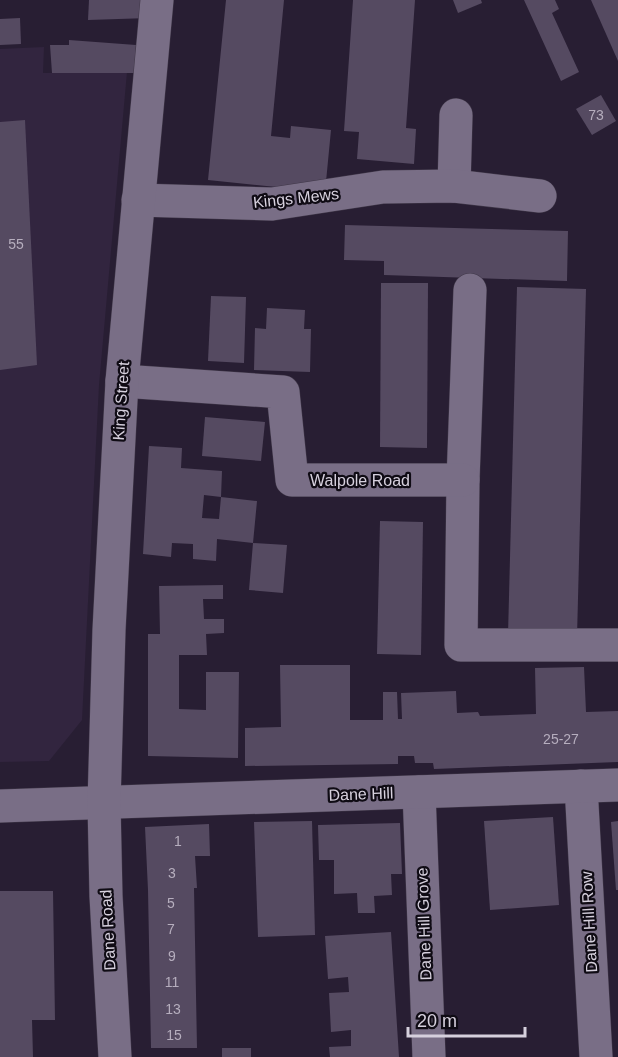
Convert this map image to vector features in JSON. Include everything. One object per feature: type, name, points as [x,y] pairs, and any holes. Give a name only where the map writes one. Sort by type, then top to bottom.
[{"type":"street","name":"King Street","points":[[105,803],[109,630],[122,381],[157,0]]},
{"type":"street","points":[[454,186],[456,115]]},
{"type":"street","name":"Kings Mews","points":[[138,200],[272,204],[383,187],[454,186],[540,196]]},
{"type":"street","points":[[470,290],[463,480],[461,645],[618,645]]},
{"type":"street","name":"Walpole Road","points":[[122,381],[283,392],[292,480],[463,480]]},
{"type":"street","name":"Dane Hill","points":[[0,806],[618,785]]},
{"type":"street","name":"Dane Hill Row","points":[[581,786],[596,1057]]},
{"type":"street","name":"Dane Hill Grove","points":[[419,792],[429,1057]]},
{"type":"street","name":"Dane Road","points":[[105,803],[106,896],[115,1057]]},
{"type":"shaded area","points":[[44,47],[43,73],[127,72],[99,385],[82,720],[49,761],[0,762],[0,49]]},
{"type":"building","points":[[89,0],[149,0],[149,18],[88,20]]},
{"type":"building","points":[[226,0],[284,0],[271,136],[290,138],[291,126],[331,130],[325,192],[208,180]]},
{"type":"building","points":[[353,0],[415,0],[406,128],[416,129],[414,164],[357,159],[359,132],[344,131]]},
{"type":"building","points":[[453,0],[481,0],[482,3],[458,13]]},
{"type":"building","points":[[524,0],[555,0],[559,9],[552,13],[579,72],[561,81]]},
{"type":"building","points":[[591,0],[618,0],[618,61]]},
{"type":"building","points":[[20,18],[21,44],[0,45],[0,19]]},
{"type":"building","points":[[69,40],[136,45],[135,73],[52,73],[50,45],[69,45]]},
{"type":"building","points":[[601,95],[616,121],[592,135],[576,109]]},
{"type":"building","points":[[25,120],[37,365],[0,370],[0,122]]},
{"type":"building","points":[[345,225],[568,231],[567,281],[384,275],[384,261],[344,260]]},
{"type":"building","points":[[381,283],[428,283],[427,448],[380,447]]},
{"type":"building","points":[[517,287],[586,289],[577,637],[508,635]]},
{"type":"building","points":[[211,296],[246,297],[244,363],[208,361]]},
{"type":"building","points":[[267,308],[305,310],[304,329],[311,329],[310,372],[254,370],[255,328],[266,329]]},
{"type":"building","points":[[205,417],[265,422],[261,461],[202,456]]},
{"type":"building","points":[[149,446],[182,448],[181,468],[222,471],[221,497],[257,501],[253,543],[217,539],[216,561],[193,559],[193,544],[172,543],[171,557],[143,554]],"holes":[[[204,495],[221,497],[219,519],[202,518]]]},
{"type":"building","points":[[380,521],[423,522],[421,655],[377,654]]},
{"type":"building","points":[[253,543],[287,545],[283,593],[249,590]]},
{"type":"building","points":[[223,585],[223,599],[203,599],[204,619],[224,619],[224,633],[206,634],[207,655],[179,655],[179,709],[206,710],[206,672],[239,672],[238,758],[148,756],[148,634],[160,634],[159,586]]},
{"type":"building","points":[[280,665],[350,665],[350,720],[383,720],[383,692],[397,692],[398,719],[402,719],[401,693],[456,691],[457,713],[478,712],[480,716],[536,714],[535,668],[584,667],[586,712],[618,711],[618,762],[434,769],[433,763],[415,763],[414,756],[398,756],[398,764],[245,766],[245,728],[281,727]]},
{"type":"building","points":[[553,817],[559,905],[490,910],[484,821]]},
{"type":"building","points":[[312,821],[315,935],[258,937],[254,822]]},
{"type":"building","points":[[618,821],[618,890],[616,890],[611,822]]},
{"type":"building","points":[[400,823],[402,874],[391,874],[392,895],[374,896],[375,913],[358,913],[357,893],[334,894],[334,860],[319,860],[318,825]]},
{"type":"building","points":[[209,824],[210,856],[195,856],[197,1048],[151,1048],[145,827]]},
{"type":"building","points":[[0,891],[53,891],[55,1020],[32,1020],[33,1057],[0,1057]]},
{"type":"building","points":[[391,932],[399,1057],[330,1057],[329,1047],[351,1046],[351,1030],[331,1032],[329,993],[349,992],[348,977],[328,979],[325,936]]},
{"type":"building","points":[[222,1048],[251,1048],[251,1057],[222,1057]]}]
